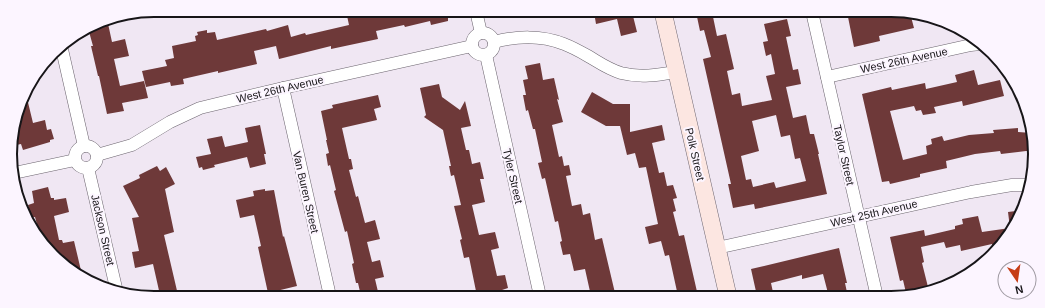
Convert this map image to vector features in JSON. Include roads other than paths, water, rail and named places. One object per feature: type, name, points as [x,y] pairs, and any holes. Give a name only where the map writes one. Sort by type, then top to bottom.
[{"type":"street","points":[[477,17],[481,34]]},
{"type":"street","name":"Polk Street","points":[[664,17],[727,291]]},
{"type":"street","name":"Taylor Street","points":[[813,17],[876,291]]},
{"type":"street","points":[[478,34],[488,34],[494,42],[493,50],[482,56],[474,51],[472,46],[474,38],[478,34]]},
{"type":"street","points":[[494,42],[528,37],[547,39],[564,44],[608,68],[623,73],[638,76],[654,76],[676,72]]},
{"type":"street","name":"West 26th Avenue","points":[[827,76],[973,45]]},
{"type":"street","name":"West 26th Avenue","points":[[97,155],[132,145],[170,122],[200,108],[472,46]]},
{"type":"street","points":[[63,52],[84,146]]},
{"type":"street","name":"Tyler Street","points":[[486,55],[539,291]]},
{"type":"street","name":"Van Buren Street","points":[[283,88],[329,291]]},
{"type":"street","points":[[84,146],[92,147],[97,155],[96,163],[93,166],[83,168],[76,164],[75,155],[79,148],[84,146]]},
{"type":"street","points":[[18,172],[75,160]]},
{"type":"street","name":"Jackson Street","points":[[88,168],[115,285]]},
{"type":"street","name":"West 25th Avenue","points":[[717,248],[971,192],[1012,185],[1024,185]]}]
